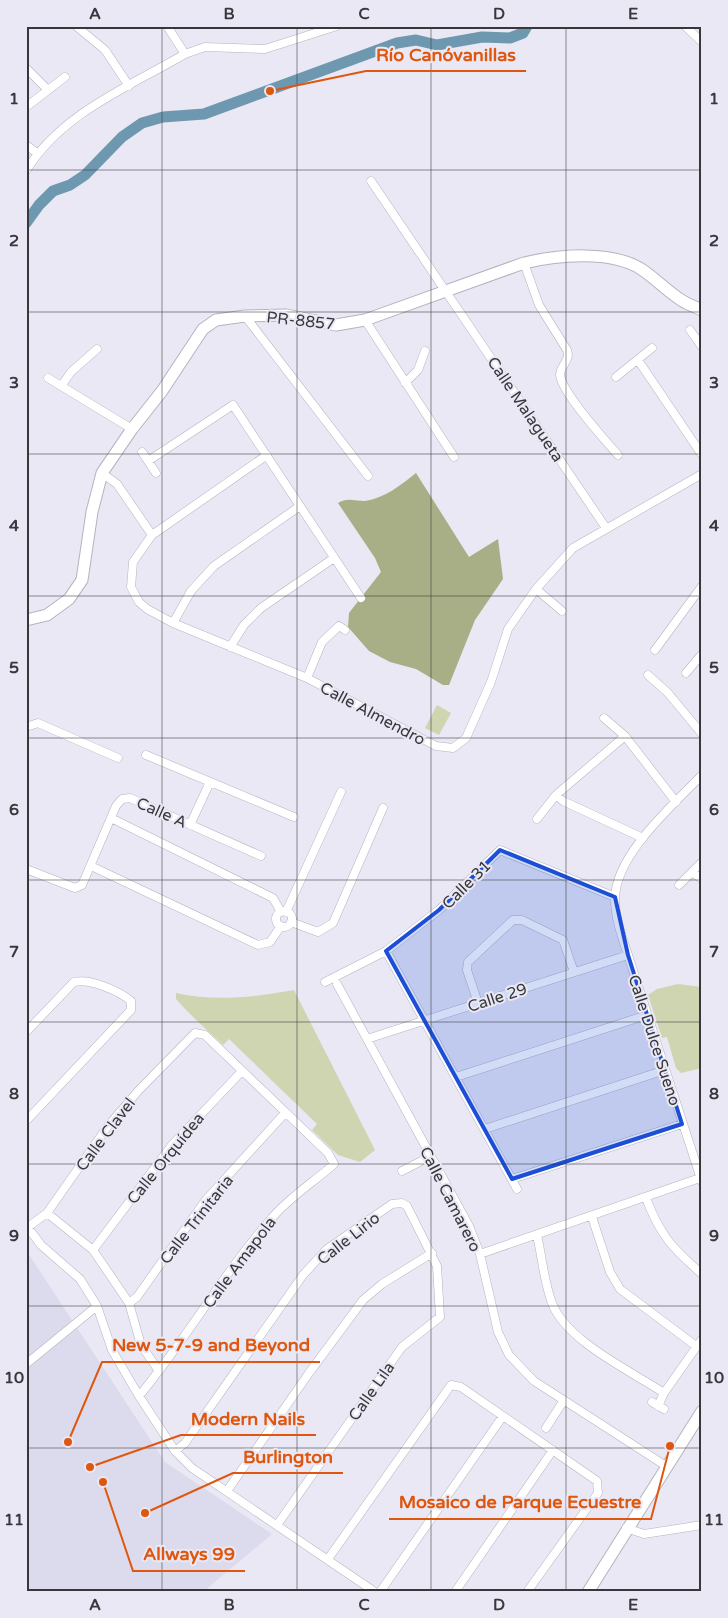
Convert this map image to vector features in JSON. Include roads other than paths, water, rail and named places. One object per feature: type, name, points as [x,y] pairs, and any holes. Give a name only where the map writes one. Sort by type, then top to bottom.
[{"type":"street","points":[[76,26],[106,50],[129,86]]},
{"type":"street","points":[[166,26],[185,54]]},
{"type":"street","points":[[26,171],[37,154],[75,118],[185,54],[205,47],[265,49],[337,26]]},
{"type":"street","points":[[685,26],[702,42]]},
{"type":"street","points":[[26,68],[47,89]]},
{"type":"street","points":[[26,107],[65,76]]},
{"type":"street","points":[[26,145],[37,154]]},
{"type":"street","name":"Calle Malagueta","points":[[371,181],[606,528]]},
{"type":"street","name":"PR-8857","points":[[26,620],[47,615],[54,610],[69,599],[82,580],[92,512],[102,474],[132,429],[162,391],[203,329],[216,320],[245,316],[286,315],[336,325],[365,320],[524,263],[547,258],[567,257],[607,257],[641,269],[681,300],[702,310]]},
{"type":"street","points":[[524,263],[540,305],[568,350],[568,357],[561,372],[562,381],[589,422],[618,455]]},
{"type":"street","points":[[245,316],[368,476]]},
{"type":"street","points":[[365,320],[454,457]]},
{"type":"street","points":[[690,330],[702,347]]},
{"type":"street","points":[[616,377],[652,348]]},
{"type":"street","points":[[62,385],[71,372],[97,349]]},
{"type":"street","points":[[405,383],[418,370],[425,351]]},
{"type":"street","points":[[638,360],[702,456]]},
{"type":"street","points":[[48,378],[132,429]]},
{"type":"street","points":[[148,461],[233,405],[361,598]]},
{"type":"street","points":[[142,452],[156,473]]},
{"type":"street","name":"Calle Almendro","points":[[266,456],[152,535],[133,562],[131,586],[143,606],[173,623],[306,678],[436,746],[453,748],[466,738],[491,682],[508,629],[536,589],[573,548],[702,474]]},
{"type":"street","points":[[102,474],[117,484],[152,535]]},
{"type":"street","points":[[173,623],[191,591],[214,566],[300,506]]},
{"type":"street","points":[[230,647],[244,625],[261,608],[334,558]]},
{"type":"street","points":[[655,650],[702,586]]},
{"type":"street","points":[[536,589],[562,610]]},
{"type":"street","points":[[306,678],[322,642],[339,626],[345,630]]},
{"type":"street","points":[[686,673],[702,654]]},
{"type":"street","points":[[648,675],[668,693],[702,734]]},
{"type":"street","points":[[604,718],[625,736],[676,802]]},
{"type":"street","points":[[26,727],[38,723],[118,758]]},
{"type":"street","points":[[537,819],[556,795],[625,736]]},
{"type":"street","points":[[146,755],[294,817]]},
{"type":"street","points":[[615,897],[625,861],[642,838],[702,775]]},
{"type":"street","points":[[190,825],[210,782]]},
{"type":"street","points":[[281,926],[276,919],[283,912],[341,792]]},
{"type":"street","points":[[556,795],[563,801],[642,838]]},
{"type":"street","name":"Calle A","points":[[26,869],[75,888],[82,885],[116,806],[122,799],[130,798],[260,856]]},
{"type":"street","points":[[291,922],[318,932],[333,923],[383,808]]},
{"type":"street","points":[[111,818],[273,898],[283,912],[290,916],[291,922]]},
{"type":"street","name":"Calle 31","points":[[325,982],[386,951],[439,910],[500,850],[615,897]]},
{"type":"street","points":[[679,885],[702,862]]},
{"type":"street","points":[[91,866],[258,945],[270,942],[281,926]]},
{"type":"street","points":[[693,873],[702,879]]},
{"type":"street","name":"Calle Dulce Sueno","points":[[615,897],[617,919],[701,1180]]},
{"type":"street","points":[[478,1003],[466,970],[468,962],[513,920],[522,920],[563,940],[574,972]]},
{"type":"street","points":[[281,926],[287,926],[291,922]]},
{"type":"street","points":[[386,951],[518,1189]]},
{"type":"street","name":"Calle 29","points":[[367,1039],[628,955]]},
{"type":"street","points":[[26,1032],[74,982],[82,980],[124,996],[131,1001],[131,1010],[26,1121]]},
{"type":"street","name":"Calle Camarero","points":[[337,984],[469,1226],[480,1254],[498,1332],[509,1355],[534,1380],[666,1466]]},
{"type":"street","points":[[456,1077],[647,1015]]},
{"type":"street","name":"Calle Clavel","points":[[27,1226],[47,1213],[108,1126],[139,1090],[196,1033],[205,1035],[242,1071]]},
{"type":"street","points":[[485,1128],[665,1070]]},
{"type":"street","points":[[242,1071],[285,1113]]},
{"type":"street","name":"Calle Orquídea","points":[[93,1250],[172,1145],[242,1071]]},
{"type":"street","name":"Calle Amapola","points":[[138,1396],[159,1371],[239,1258],[272,1217],[334,1164],[328,1153],[285,1113]]},
{"type":"street","name":"Calle Trinitaria","points":[[129,1303],[137,1297],[205,1201],[285,1113]]},
{"type":"street","points":[[512,1179],[682,1124]]},
{"type":"street","points":[[402,1171],[430,1156]]},
{"type":"street","points":[[480,1254],[701,1180]]},
{"type":"street","points":[[646,1198],[656,1223],[673,1249],[702,1274]]},
{"type":"street","name":"Calle Lirio","points":[[175,1451],[185,1443],[303,1275],[327,1250],[392,1204],[402,1203],[407,1206],[432,1253]]},
{"type":"street","points":[[47,1213],[93,1250],[129,1303],[141,1344],[159,1371]]},
{"type":"street","points":[[592,1217],[610,1272],[620,1289],[696,1346]]},
{"type":"street","points":[[27,1226],[41,1245],[80,1279],[97,1306],[112,1350],[138,1396],[175,1451],[192,1468],[375,1592]]},
{"type":"street","points":[[537,1236],[552,1303],[563,1323],[578,1338],[664,1393]]},
{"type":"street","points":[[227,1491],[363,1300],[382,1284],[432,1253]]},
{"type":"street","name":"Calle Lila","points":[[277,1525],[402,1347],[440,1317],[436,1266],[432,1253]]},
{"type":"street","points":[[26,1364],[97,1306]]},
{"type":"street","points":[[658,1406],[664,1393],[702,1340]]},
{"type":"street","points":[[328,1559],[451,1386],[461,1387],[597,1481],[598,1493],[527,1592]]},
{"type":"street","points":[[546,1428],[564,1400]]},
{"type":"street","points":[[588,1592],[626,1528],[702,1411]]},
{"type":"street","points":[[380,1592],[503,1416]]},
{"type":"street","points":[[455,1592],[553,1450]]},
{"type":"street","points":[[626,1528],[644,1534],[702,1525]]},
{"type":"waterway","points":[[26,223],[39,205],[53,191],[70,185],[85,175],[122,137],[142,123],[163,117],[204,114],[397,43],[416,40],[437,45],[482,37],[510,38],[523,33],[527,26]]},
{"type":"place","name":"Río Canóvanillas","points":[[270,91]]},
{"type":"place","name":"New 5-7-9 and Beyond","points":[[68,1442]]},
{"type":"place","name":"Mosaico de Parque Ecuestre","points":[[670,1446]]},
{"type":"place","name":"Modern Nails","points":[[90,1467]]},
{"type":"place","name":"Allways 99","points":[[103,1482]]},
{"type":"place","name":"Burlington","points":[[145,1513]]}]
